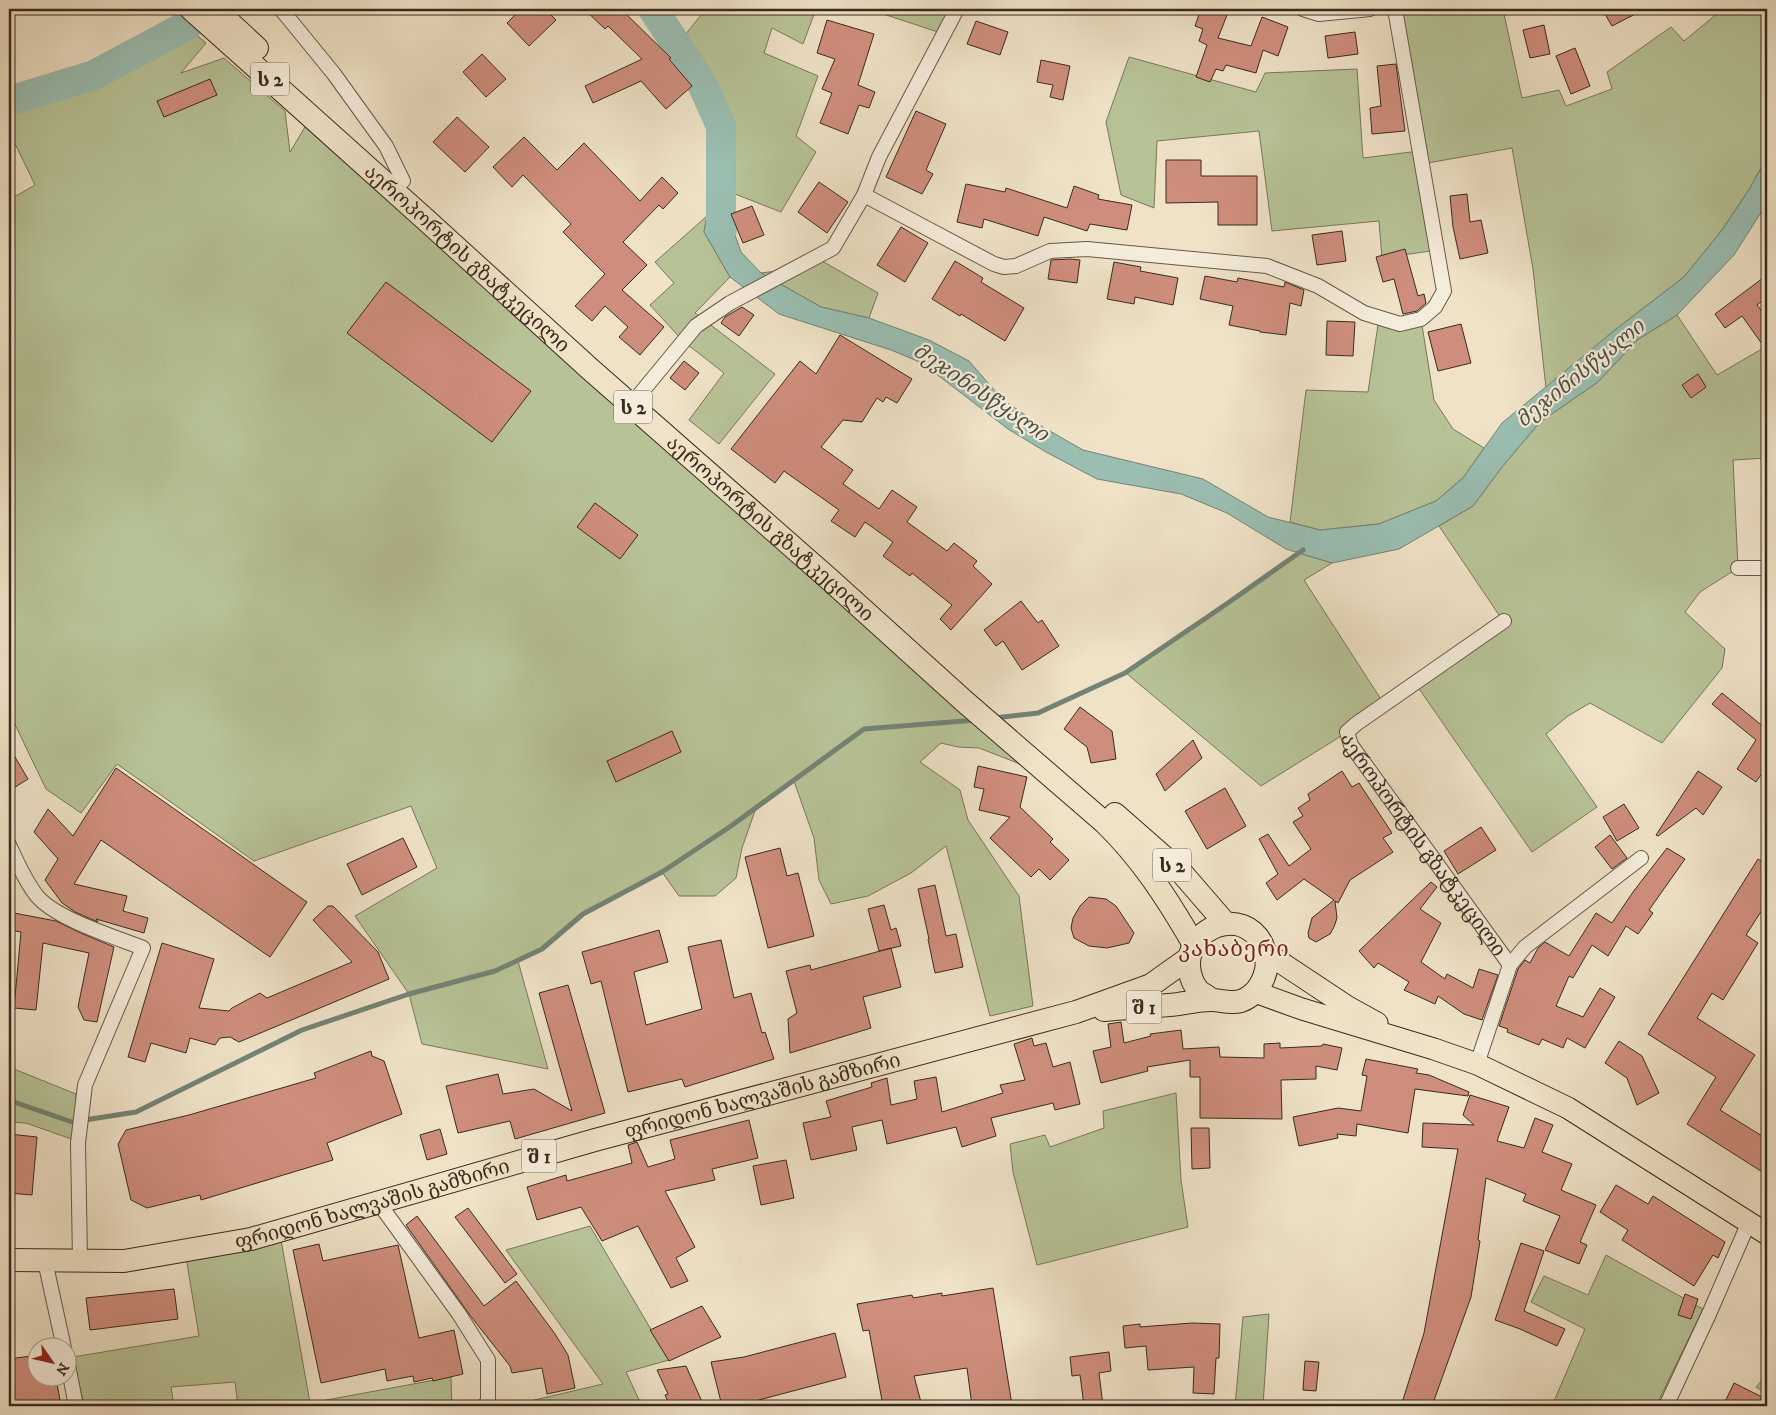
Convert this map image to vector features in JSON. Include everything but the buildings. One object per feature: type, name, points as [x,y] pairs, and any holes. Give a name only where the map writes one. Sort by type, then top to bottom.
[{"type":"highway","name":"აეროპორტის გზატკეცილი","points":[[191,9],[227,31],[436,208],[531,297],[717,461],[969,696]]},
{"type":"highway","name":"აეროპორტის გზატკეცილი","points":[[215,9],[227,31],[433,225],[590,369],[828,578],[1180,872],[1226,924]]},
{"type":"highway","name":"აეროპორტის გზატკეცილი","points":[[1016,736],[1125,842],[1167,899],[1191,950]]},
{"type":"highway","points":[[1226,924],[1239,925],[1251,931],[1260,940],[1266,952],[1267,966],[1263,980],[1255,992],[1242,1000],[1227,1003],[1212,1000],[1198,990],[1190,975],[1191,950],[1202,933],[1213,926],[1226,924]]},
{"type":"highway","name":"შ 1","points":[[1076,1012],[1151,985],[1191,950]]},
{"type":"highway","name":"შ 1","points":[[1076,1012],[1212,1000]]},
{"type":"highway","name":"ფრიდონ ხალვაშის გამზირი","points":[[9,1260],[124,1261],[251,1239],[595,1140],[1076,1012]]},
{"type":"main road","points":[[1266,952],[1348,1007],[1412,1042]]},
{"type":"main road","points":[[1255,992],[1302,1009],[1477,1064],[1568,1108],[1767,1234]]},
{"type":"street","points":[[281,9],[334,74],[386,146],[403,181]]},
{"type":"street","points":[[640,394],[696,326],[730,302],[833,248],[864,196],[879,157],[957,9]]},
{"type":"street","points":[[1303,9],[1319,14],[1370,9]]},
{"type":"street","points":[[864,196],[994,264],[1004,267],[1016,266],[1050,251],[1087,249],[1267,266],[1318,286],[1364,314],[1400,324],[1421,319],[1435,307],[1444,290],[1395,9]]},
{"type":"street","points":[[1738,568],[1767,568]]},
{"type":"street","name":"აეროპორტის გზატკეცილი","points":[[1504,621],[1347,732],[1351,745],[1510,965]]},
{"type":"street","points":[[9,845],[38,897],[52,909],[67,918],[143,948],[85,1085],[78,1143],[80,1261]]},
{"type":"street","name":"აეროპორტის გზატკეცილი","points":[[1477,1064],[1510,965],[1525,947],[1641,858]]},
{"type":"street","points":[[378,1202],[459,1314],[488,1360],[488,1401],[484,1406]]},
{"type":"street","points":[[1666,1406],[1749,1222]]},
{"type":"street","points":[[45,1261],[62,1338]]},
{"type":"street","points":[[72,1388],[76,1406]]},
{"type":"green space","points":[[639,9],[653,9],[677,45],[701,15],[702,9],[816,9],[803,44],[772,28],[764,53],[818,76],[796,136],[816,152],[781,212],[712,185],[721,126],[702,84],[677,46]]},
{"type":"green space","points":[[868,9],[957,9],[944,34]]},
{"type":"green space","points":[[1395,9],[1503,9],[1522,98],[1559,90],[1566,106],[1612,89],[1607,72],[1671,27],[1684,41],[1723,9],[1767,9],[1767,157],[1750,188],[1722,230],[1684,277],[1615,330],[1546,388],[1533,269],[1512,148],[1422,164],[1437,250],[1382,258],[1379,221],[1272,231],[1259,131],[1157,141],[1154,208],[1121,195],[1106,122],[1129,57],[1256,92],[1265,73],[1357,69],[1363,158],[1419,151]]},
{"type":"green space","points":[[186,26],[206,43],[181,73],[224,58],[285,111],[290,152],[305,127],[376,187],[1020,764],[979,748],[958,747],[941,743],[920,762],[960,790],[968,820],[1019,896],[1033,1006],[990,1016],[946,846],[911,873],[868,896],[831,904],[819,880],[814,838],[794,781],[756,808],[742,848],[736,878],[715,896],[679,896],[662,872],[583,914],[542,949],[518,961],[548,1069],[422,1044],[409,994],[355,916],[437,868],[411,806],[254,861],[117,764],[81,813],[46,789],[9,712],[9,200],[35,185],[9,131],[9,101],[94,75]]},
{"type":"green space","points":[[707,216],[704,232],[730,277],[695,313],[775,374],[719,444],[689,420],[724,373],[683,341],[650,305],[674,283],[655,262]]},
{"type":"green space","points":[[815,257],[878,293],[869,318],[821,307],[761,273],[793,269]]},
{"type":"green space","points":[[1677,315],[1717,375],[1767,346],[1767,458],[1733,460],[1738,568],[1700,592],[1685,612],[1725,649],[1722,668],[1662,743],[1590,703],[1568,716],[1546,734],[1597,807],[1532,852],[1415,683],[1503,621],[1439,526],[1473,506],[1502,467],[1540,422],[1598,382],[1637,340]]},
{"type":"green space","points":[[1379,318],[1421,319],[1434,400],[1453,429],[1484,448],[1463,478],[1436,501],[1379,524],[1320,530],[1290,522],[1306,390],[1368,392]]},
{"type":"green space","points":[[1299,553],[1332,563],[1304,580],[1384,704],[1338,738],[1261,786],[1126,673]]},
{"type":"green space","points":[[9,1067],[76,1094],[74,1140],[26,1123],[9,1122]]},
{"type":"green space","points":[[1176,1093],[1181,1180],[1188,1227],[1037,1265],[1013,1172],[1010,1144],[1045,1135],[1050,1147],[1104,1128],[1103,1111]]},
{"type":"green space","points":[[590,1226],[669,1360],[626,1372],[642,1406],[532,1406],[530,1401],[603,1384],[506,1250]]},
{"type":"green space","points":[[281,1240],[310,1403],[451,1377],[452,1406],[238,1406],[235,1382],[171,1387],[174,1406],[84,1406],[78,1379],[78,1356],[199,1336],[186,1257]]},
{"type":"green space","points":[[1606,1255],[1703,1309],[1656,1406],[1552,1406],[1585,1329],[1531,1302],[1544,1276],[1588,1295]]},
{"type":"green space","points":[[1269,1314],[1263,1406],[1235,1406],[1243,1317]]},
{"type":"green space","points":[[1767,1375],[1767,1394],[1756,1387]]},
{"type":"water","points":[[1767,157],[1767,203],[1734,255],[1677,315],[1637,340],[1598,382],[1540,422],[1502,467],[1473,506],[1399,549],[1332,563],[1286,549],[1227,513],[1181,494],[1097,479],[1008,429],[922,363],[891,350],[779,314],[730,277],[704,232],[712,185],[730,192],[729,218],[741,252],[761,273],[821,307],[869,318],[929,340],[969,361],[1002,399],[1041,426],[1083,450],[1203,479],[1268,517],[1320,530],[1379,524],[1436,501],[1463,478],[1502,423],[1615,330],[1684,277],[1722,230],[1750,188]]},
{"type":"waterway","name":"მეჯინისწყალი","points":[[9,101],[94,75],[186,26],[208,9]]},
{"type":"waterway","name":"მეჯინისწყალი","points":[[653,9],[702,84],[721,126],[722,229]]},
{"type":"waterway","points":[[994,718],[1038,713],[1125,673],[1303,550]]},
{"type":"waterway","points":[[9,1099],[72,1122],[136,1112],[302,1030],[409,994],[495,971],[542,949],[583,914],[662,872],[731,826],[864,729],[976,720]]},
{"type":"district","name":"კახაბერი","points":[[1234,948]]}]
